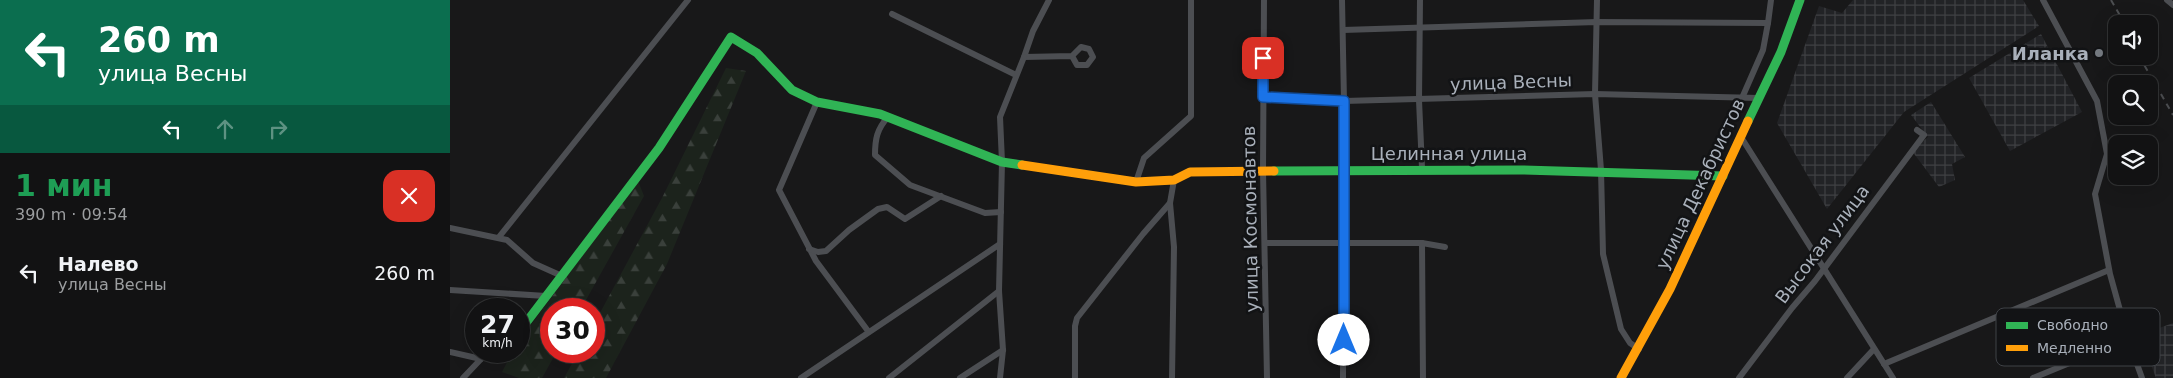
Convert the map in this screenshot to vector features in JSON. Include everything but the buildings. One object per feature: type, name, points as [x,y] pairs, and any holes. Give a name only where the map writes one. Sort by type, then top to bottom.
[{"type":"street","points":[[499,238],[688,0]]},
{"type":"street","points":[[1000,378],[1003,350],[1000,291],[1002,162],[1000,117],[1034,31],[1049,0]]},
{"type":"street","points":[[1136,182],[1144,158],[1191,116],[1191,0]]},
{"type":"street","name":"улица Космонавтов","points":[[1264,0],[1263,171],[1267,378]]},
{"type":"street","points":[[1342,0],[1344,378]]},
{"type":"street","points":[[1420,0],[1419,100],[1422,168]]},
{"type":"street","points":[[1597,0],[1595,94],[1603,254],[1621,329],[1630,343],[1639,349]]},
{"type":"street","points":[[1742,98],[1763,50],[1771,0]]},
{"type":"street","name":"улица Декабристов","points":[[1621,378],[1639,349],[1723,176],[1792,26],[1800,0]]},
{"type":"street","points":[[2043,0],[2097,101],[2107,154],[2095,194],[2109,270],[2119,308]]},
{"type":"street","points":[[2166,0],[2173,5]]},
{"type":"street","points":[[892,14],[1016,75]]},
{"type":"street","points":[[1343,30],[1421,26],[1597,22],[1768,23]]},
{"type":"street","name":"Целинная улица","points":[[562,276],[659,148],[731,37],[757,53],[792,90],[817,102],[888,117],[1002,162],[1136,182],[1174,180],[1190,172],[1344,168],[1600,170],[1723,176]]},
{"type":"street","points":[[1024,57],[1072,56]]},
{"type":"street","name":"улица Весны","points":[[1263,97],[1344,101],[1595,94],[1759,98]]},
{"type":"street","points":[[817,102],[779,190],[816,261],[868,332]]},
{"type":"street","points":[[888,117],[880,126],[876,138],[875,155],[910,185],[985,212],[1001,212]]},
{"type":"street","name":"Высокая улица","points":[[1739,378],[1815,281],[1924,135],[1917,130]]},
{"type":"street","points":[[1741,137],[1893,378]]},
{"type":"street","points":[[1172,378],[1174,247],[1170,203],[1174,180]]},
{"type":"street","points":[[809,249],[818,252],[826,251],[849,230],[878,209],[887,207],[905,219],[941,196]]},
{"type":"street","points":[[1075,378],[1075,326],[1077,318],[1170,203]]},
{"type":"street","points":[[450,228],[506,240],[533,263],[562,276],[530,319]]},
{"type":"street","points":[[1265,243],[1422,243],[1445,247]]},
{"type":"street","points":[[1422,243],[1423,378]]},
{"type":"street","points":[[801,378],[1000,244]]},
{"type":"street","points":[[2018,308],[2109,270]]},
{"type":"street","points":[[450,290],[546,296]]},
{"type":"street","points":[[889,378],[1000,291]]},
{"type":"street","points":[[1884,364],[1996,317]]},
{"type":"street","points":[[1847,378],[1874,349]]},
{"type":"street","points":[[960,378],[1003,350]]},
{"type":"street","points":[[450,352],[465,355]]},
{"type":"street","points":[[462,378],[477,363]]},
{"type":"street","points":[[2033,378],[2062,366]]},
{"type":"street","points":[[2138,366],[2142,378]]},
{"type":"shaded area","points":[[1853,0],[2023,0],[2039,26],[1904,112],[1827,209],[1777,123],[1819,6],[1842,13]]},
{"type":"shaded area","points":[[2041,34],[2082,112],[2010,151],[1969,78]]},
{"type":"shaded area","points":[[1931,102],[1965,157],[1952,164],[1955,180],[1939,187],[1912,151],[1928,137],[1911,115]]},
{"type":"shaded area","points":[[2173,323],[2173,378],[2156,378],[2152,366],[2160,366],[2160,328]]},
{"type":"green space","points":[[726,68],[746,71],[667,264],[606,378],[564,378],[572,363],[605,363],[605,304],[663,196]]},
{"type":"green space","points":[[638,181],[644,196],[587,298],[551,298]]},
{"type":"green space","points":[[540,313],[540,363],[550,363],[542,378],[519,378],[502,372],[507,363],[530,363],[530,326]]},
{"type":"railway","points":[[2111,0],[2120,15]]},
{"type":"railway","points":[[2144,65],[2173,115]]},
{"type":"traffic: fast","points":[[1748,121],[1781,52],[1800,0]]},
{"type":"traffic: fast","points":[[530,318],[659,148],[731,37],[757,53],[792,90],[817,102],[880,114],[1002,162],[1022,165]]},
{"type":"traffic: fast","points":[[1274,171],[1523,170],[1723,176]]},
{"type":"traffic: slow","points":[[1621,378],[1670,289],[1748,121]]},
{"type":"traffic: slow","points":[[1022,165],[1136,182],[1174,180],[1190,172],[1274,171]]},
{"type":"place","name":"Иланка","points":[[2099,53]]},
{"type":"route","points":[[1263,58],[1263,97],[1344,101],[1344,340]]}]
